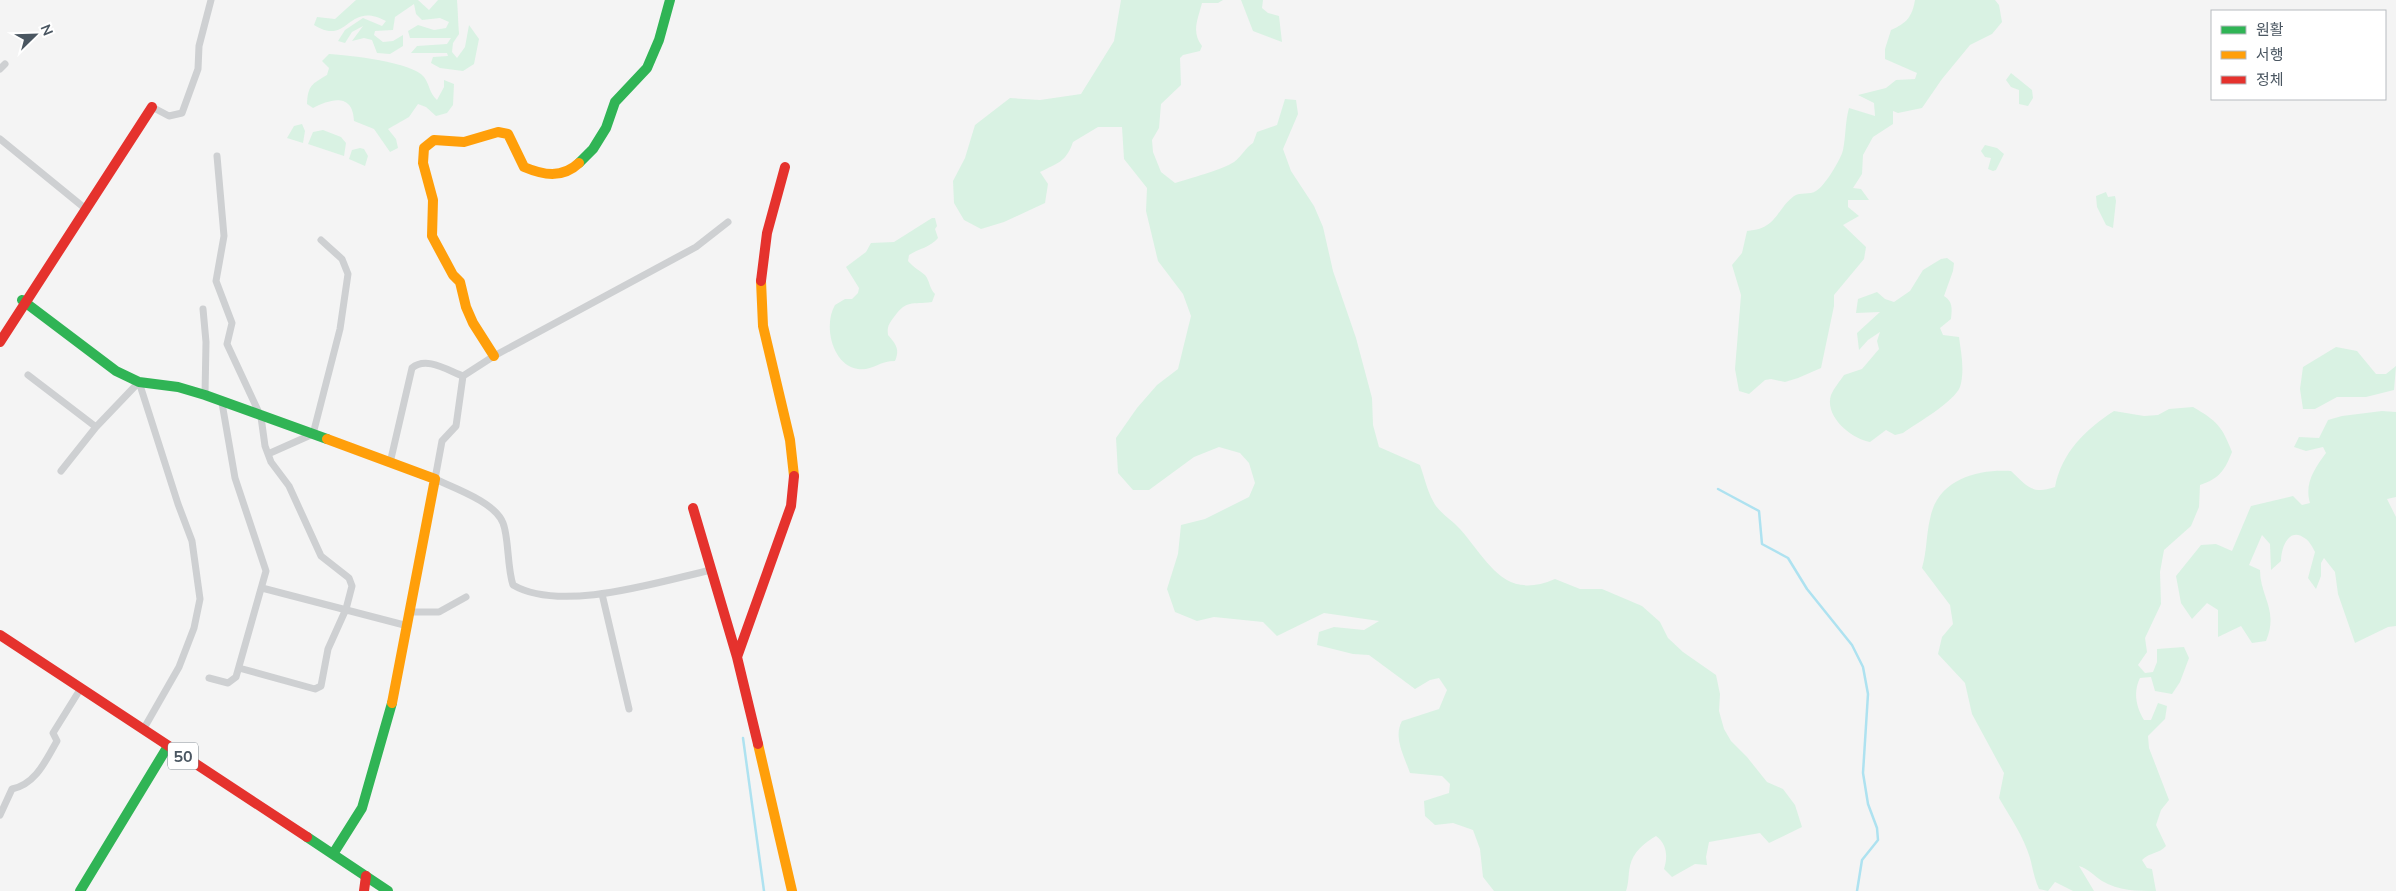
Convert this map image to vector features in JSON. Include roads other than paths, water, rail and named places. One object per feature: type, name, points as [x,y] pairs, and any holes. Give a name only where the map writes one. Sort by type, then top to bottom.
[{"type":"street","points":[[0,342],[152,107],[169,116],[182,113],[198,69],[199,46],[212,0]]},
{"type":"street","points":[[494,356],[473,323],[466,307],[460,282],[453,275],[432,236],[432,200],[423,162],[427,144],[434,140],[444,139],[464,142],[498,132],[508,134],[524,167],[538,173],[556,175],[572,169],[593,149],[606,128],[615,102],[647,68],[659,40],[670,0]]},
{"type":"street","points":[[0,139],[87,210]]},
{"type":"street","points":[[217,156],[224,236],[216,281],[232,323],[227,344],[261,417],[268,454],[289,486],[321,556],[349,578],[352,586],[346,608],[328,649],[321,686],[315,689],[239,668]]},
{"type":"street","points":[[737,657],[768,575],[793,497],[792,456],[786,417],[767,348],[762,318],[762,279],[765,248],[773,198],[785,167]]},
{"type":"street","points":[[462,376],[494,356],[696,247],[728,222]]},
{"type":"street","points":[[314,434],[340,329],[348,274],[342,259],[321,240]]},
{"type":"street","points":[[22,300],[116,371],[138,382],[178,387],[205,395],[435,479],[471,496],[498,516],[503,524],[509,572],[513,585],[521,590],[574,598],[602,594],[711,570]]},
{"type":"street","points":[[202,309],[206,342],[205,395]]},
{"type":"street","points":[[390,463],[412,368],[418,363],[425,362],[462,376]]},
{"type":"street","points":[[28,375],[96,427]]},
{"type":"street","points":[[333,854],[362,808],[397,684],[442,441],[456,426],[462,376]]},
{"type":"street","points":[[62,471],[96,427],[138,382]]},
{"type":"street","points":[[138,382],[192,541],[200,599],[194,628],[179,667],[143,730]]},
{"type":"street","points":[[209,678],[228,683],[236,677],[262,588],[265,566],[235,478],[222,402]]},
{"type":"street","points":[[268,454],[314,434]]},
{"type":"street","points":[[693,508],[737,657],[792,891]]},
{"type":"street","points":[[262,588],[346,608],[408,626]]},
{"type":"street","points":[[602,594],[629,709]]},
{"type":"street","points":[[411,612],[439,612],[466,597]]},
{"type":"street","name":"50","points":[[0,635],[366,876]]},
{"type":"street","points":[[0,815],[12,789],[30,781],[39,772],[57,740],[53,733],[81,688]]},
{"type":"street","points":[[80,891],[168,746]]},
{"type":"street","points":[[364,891],[366,876],[388,891]]},
{"type":"waterway","points":[[1718,489],[1759,511],[1762,544],[1788,558],[1807,589],[1852,645],[1863,667],[1868,694],[1863,773],[1868,804],[1877,828],[1878,840],[1862,860],[1857,891]]},
{"type":"waterway","points":[[743,738],[764,891]]}]
